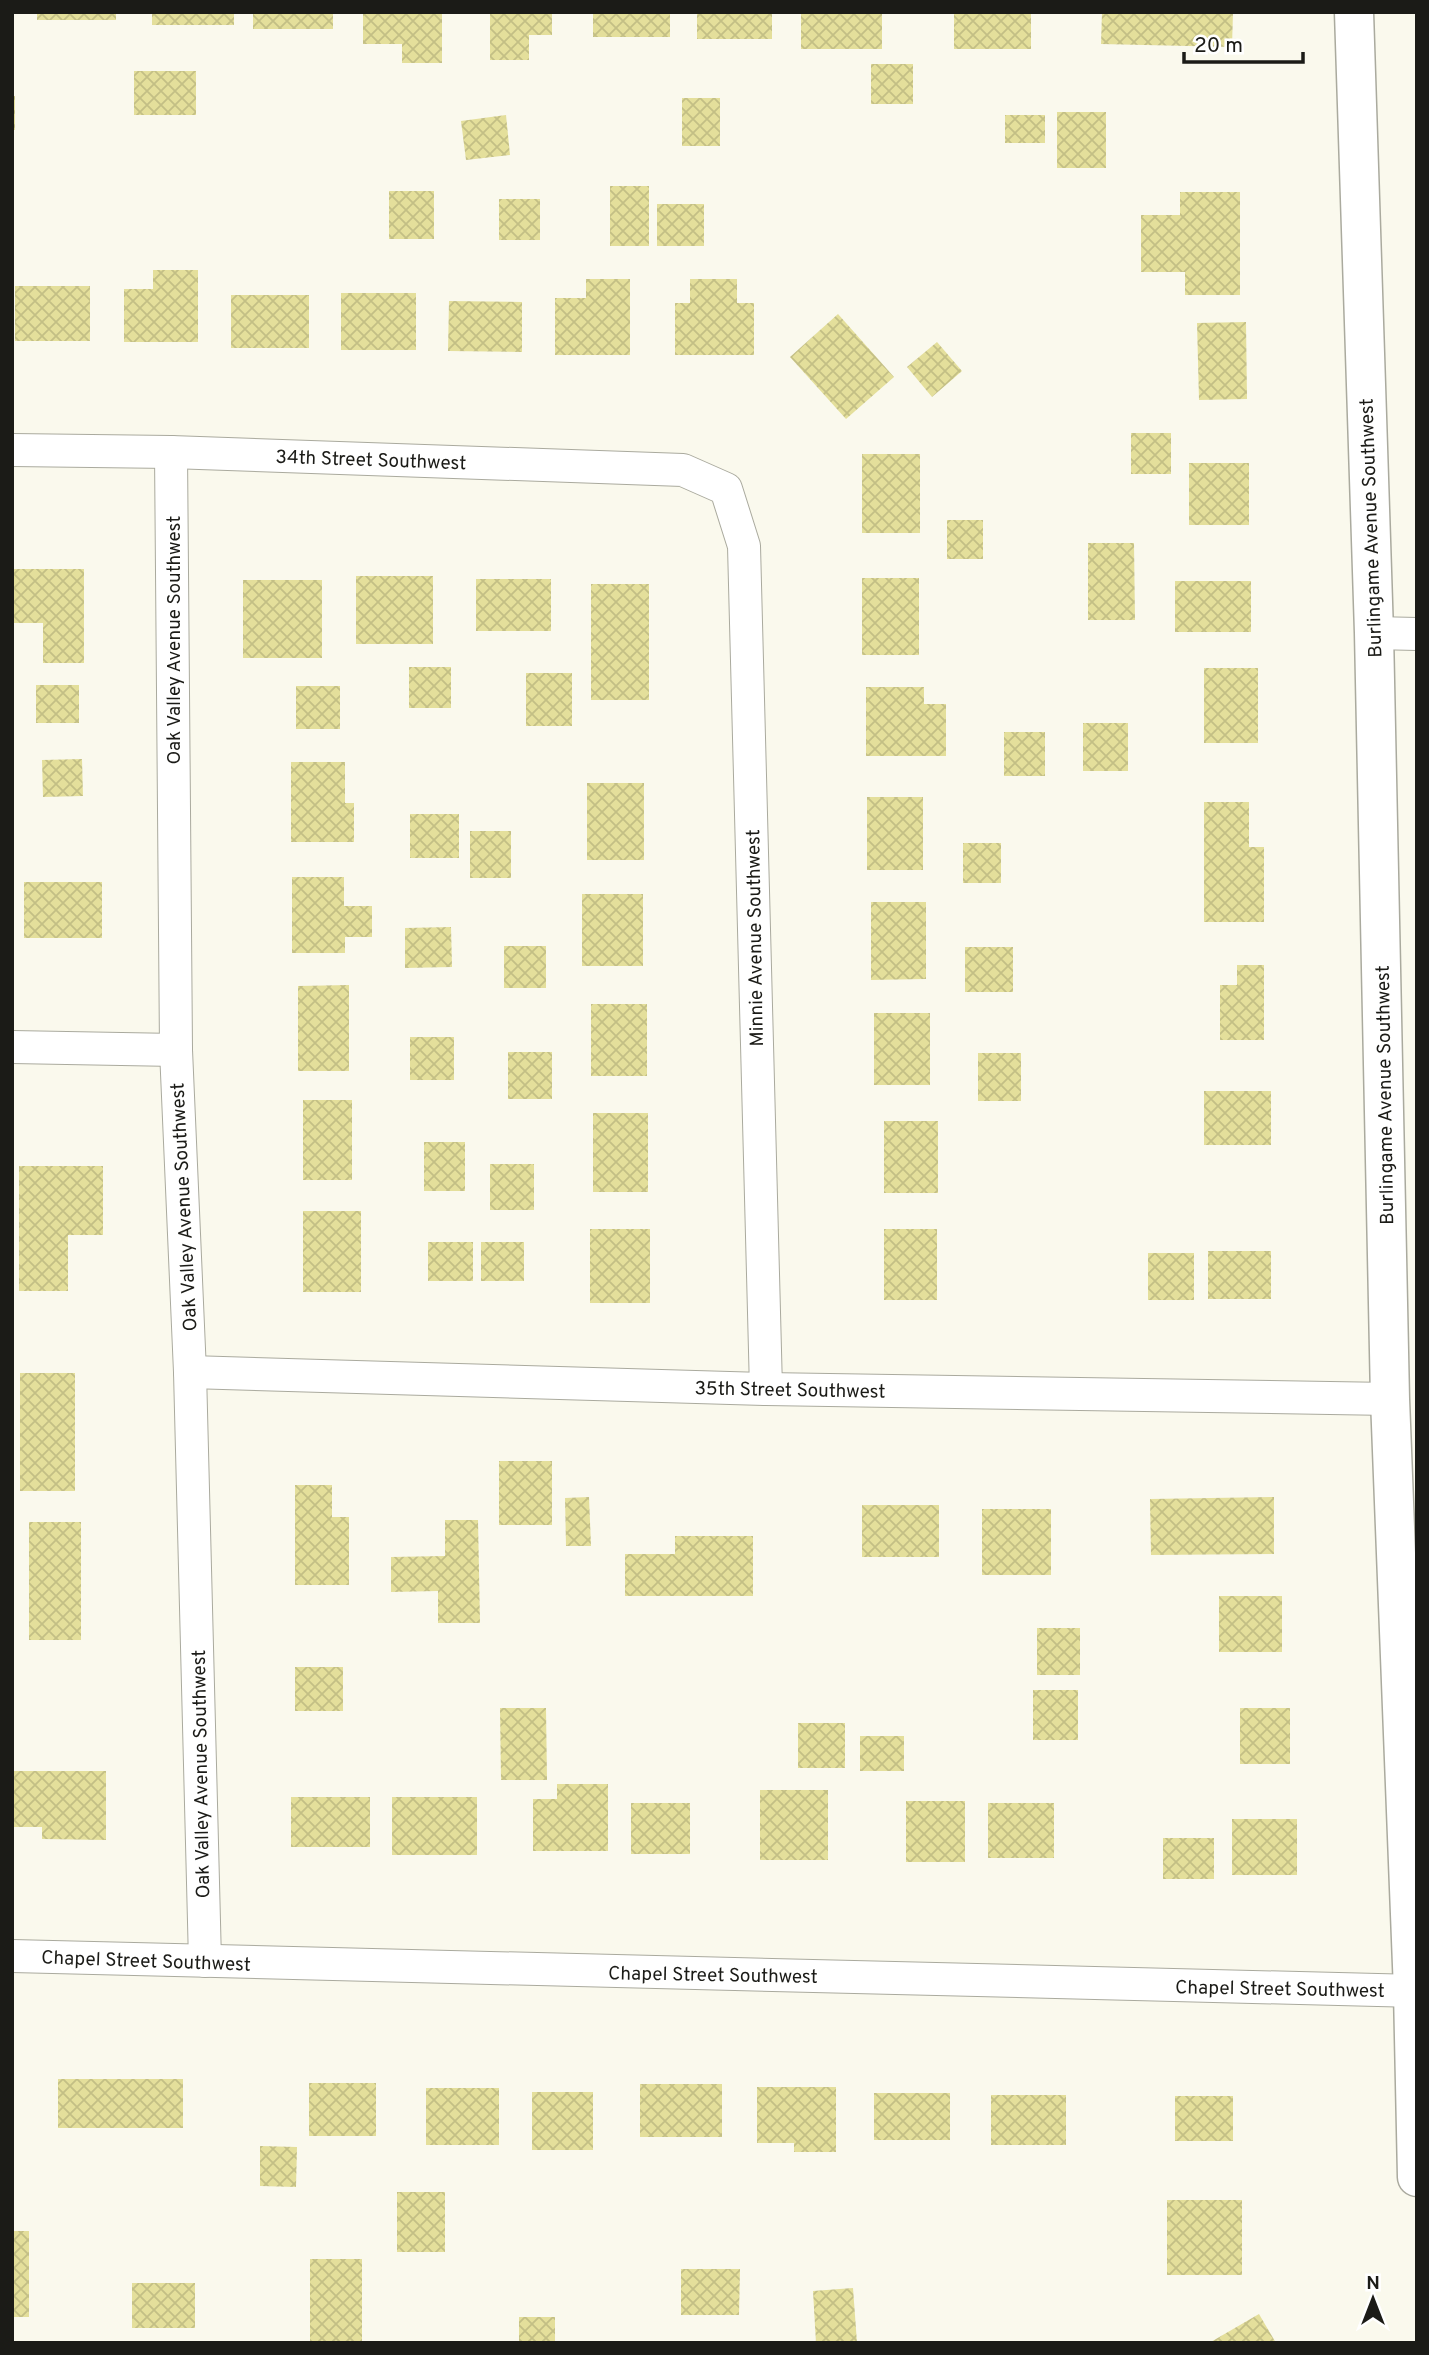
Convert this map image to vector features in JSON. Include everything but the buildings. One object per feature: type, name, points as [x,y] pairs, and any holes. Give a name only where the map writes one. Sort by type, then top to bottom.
[{"type":"street","name":"Burlingame Avenue Southwest","points":[[1354,12],[1374,633],[1390,1399],[1415,1991],[1417,2177]]},
{"type":"street","name":"34th Street Southwest","points":[[12,450],[171,452],[683,470],[726,489]]},
{"type":"street","name":"Oak Valley Avenue Southwest","points":[[171,452],[176,1050],[191,1372],[205,1961]]},
{"type":"street","name":"Minnie Avenue Southwest","points":[[726,489],[744,546],[766,1389]]},
{"type":"street","points":[[1374,633],[1417,634]]},
{"type":"street","points":[[12,1047],[176,1050]]},
{"type":"street","name":"35th Street Southwest","points":[[191,1372],[766,1389],[1390,1399]]},
{"type":"street","name":"Chapel Street Southwest","points":[[12,1956],[1415,1991]]}]
